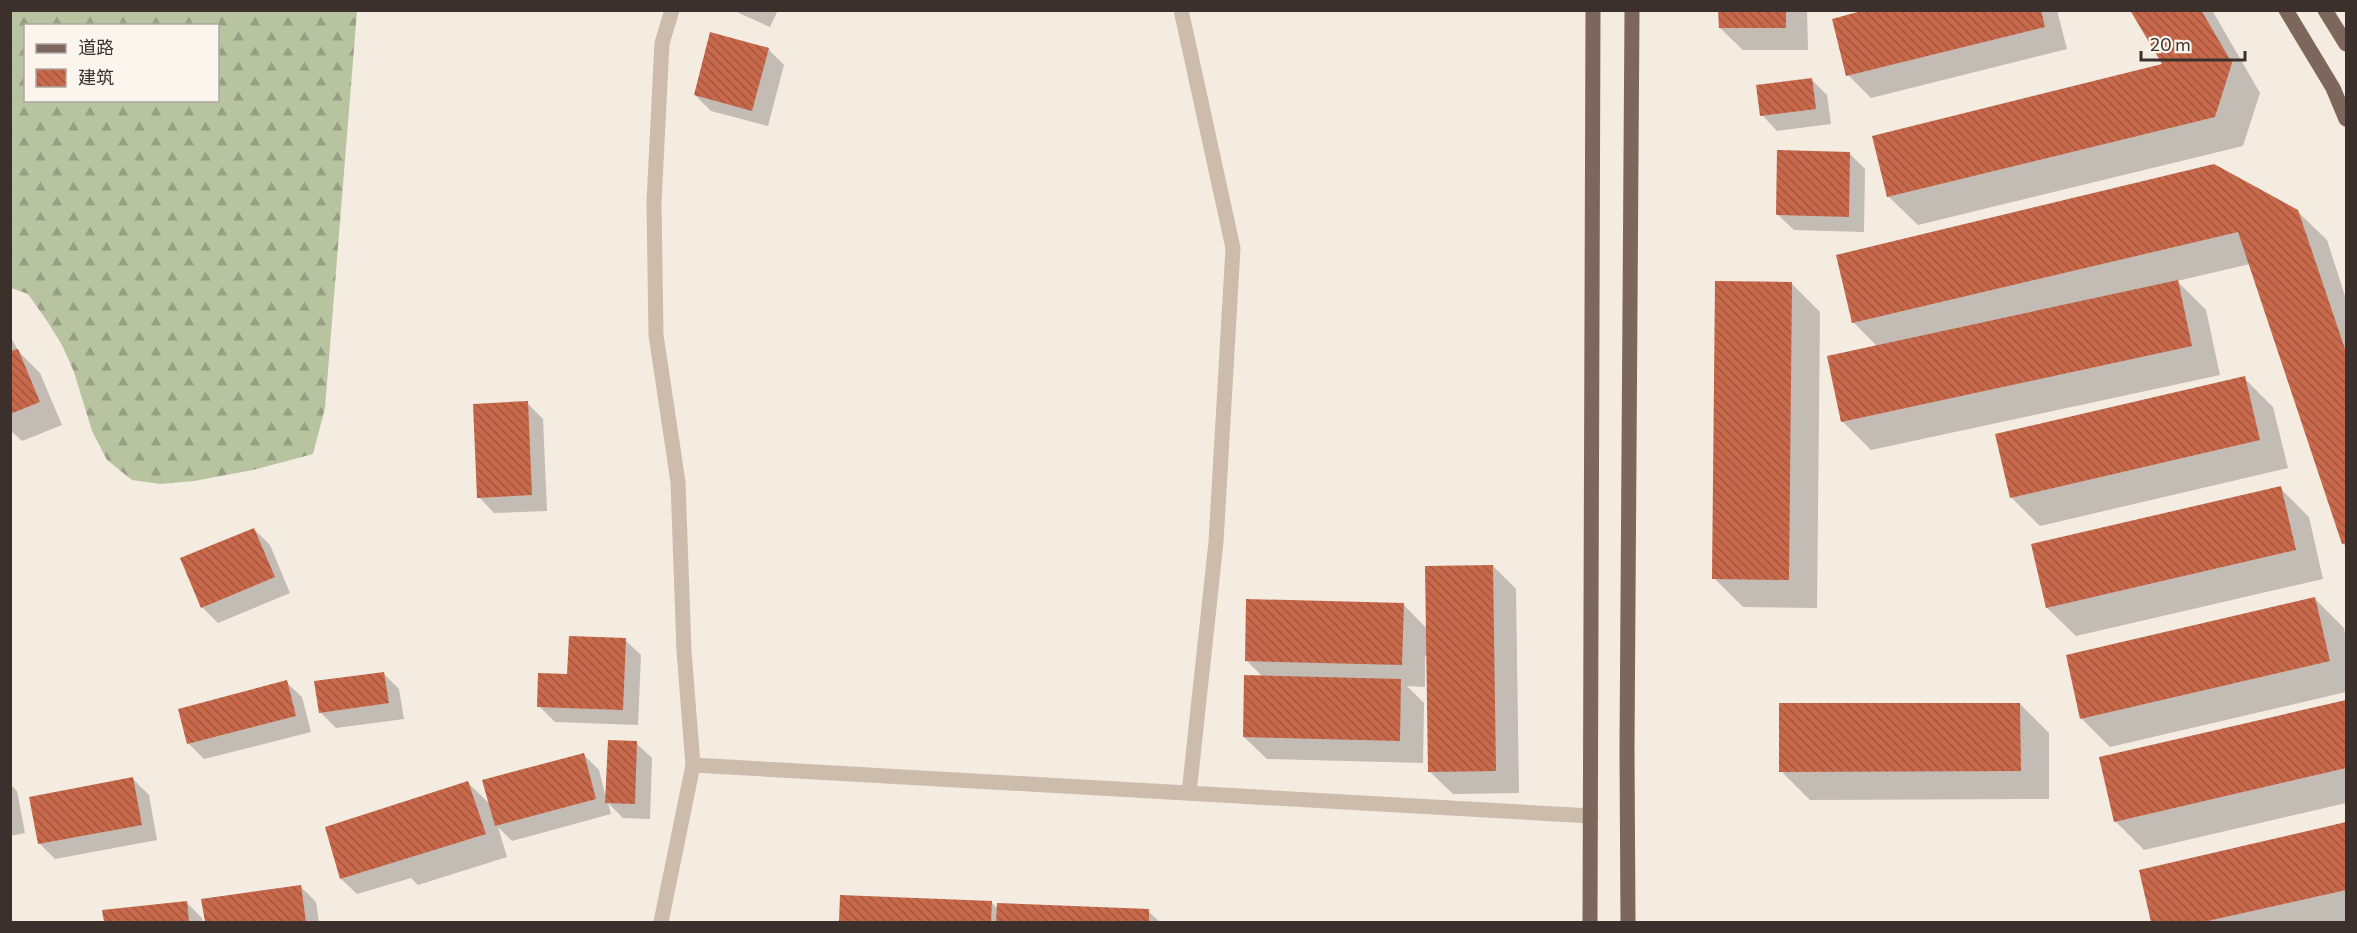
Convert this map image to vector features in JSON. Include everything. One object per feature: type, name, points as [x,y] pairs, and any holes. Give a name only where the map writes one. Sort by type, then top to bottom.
[{"type":"main road","points":[[1590,922],[1593,10]]},
{"type":"main road","points":[[1628,922],[1632,10]]},
{"type":"main road","points":[[2286,10],[2334,88],[2346,119]]},
{"type":"main road","points":[[2325,10],[2346,44]]},
{"type":"street","points":[[661,922],[693,765],[684,651],[678,482],[656,335],[654,202],[662,43],[672,10]]},
{"type":"street","points":[[1181,10],[1233,248],[1216,548],[1189,794]]},
{"type":"street","points":[[693,765],[1591,816]]},
{"type":"green space","points":[[10,11],[357,11],[325,408],[313,454],[253,470],[194,481],[160,484],[132,480],[107,460],[92,431],[74,372],[62,345],[28,294],[11,288]]},
{"type":"building","points":[[1718,10],[1786,10],[1786,28],[1719,28]]},
{"type":"building","points":[[1865,10],[2041,10],[2045,27],[1846,76],[1832,19]]},
{"type":"building","points":[[2130,10],[2201,10],[2232,63],[2215,117],[1887,197],[1872,136],[2162,64]]},
{"type":"building","points":[[710,32],[769,48],[752,111],[694,95]]},
{"type":"building","points":[[1812,78],[1816,109],[1760,116],[1756,85]]},
{"type":"building","points":[[1777,150],[1850,152],[1849,217],[1776,215]]},
{"type":"building","points":[[2214,164],[2298,210],[2346,352],[2346,543],[2342,544],[2238,232],[1852,323],[1836,255]]},
{"type":"building","points":[[2178,280],[2192,346],[1841,422],[1827,356]]},
{"type":"building","points":[[1715,281],[1792,282],[1789,580],[1712,579]]},
{"type":"building","points":[[18,349],[40,402],[10,414],[10,351]]},
{"type":"building","points":[[2245,376],[2260,440],[2010,498],[1995,434]]},
{"type":"building","points":[[528,401],[532,495],[477,498],[473,404]]},
{"type":"building","points":[[2281,486],[2296,550],[2046,608],[2031,544]]},
{"type":"building","points":[[254,528],[275,577],[201,608],[180,558]]},
{"type":"building","points":[[1493,565],[1496,771],[1428,772],[1425,566]]},
{"type":"building","points":[[2315,597],[2330,661],[2080,719],[2066,655]]},
{"type":"building","points":[[1246,599],[1404,603],[1402,665],[1245,661]]},
{"type":"building","points":[[569,636],[626,638],[623,710],[537,707],[538,673],[567,674]]},
{"type":"building","points":[[384,672],[389,703],[319,713],[314,681]]},
{"type":"building","points":[[1244,675],[1401,679],[1400,741],[1243,737]]},
{"type":"building","points":[[287,680],[296,716],[187,744],[178,709]]},
{"type":"building","points":[[2346,700],[2346,768],[2114,822],[2099,757]]},
{"type":"building","points":[[1779,703],[2020,703],[2021,771],[1779,772]]},
{"type":"building","points":[[608,740],[637,741],[635,804],[605,803]]},
{"type":"building","points":[[584,753],[596,799],[495,826],[482,780]]},
{"type":"building","points":[[133,777],[142,825],[38,844],[29,797]]},
{"type":"building","points":[[468,781],[486,834],[340,879],[325,827]]},
{"type":"building","points":[[2346,822],[2346,890],[2203,922],[2151,922],[2139,870]]},
{"type":"building","points":[[301,885],[306,922],[205,922],[201,899]]},
{"type":"building","points":[[840,895],[992,901],[991,922],[839,922]]},
{"type":"building","points":[[187,901],[189,922],[104,922],[102,910]]},
{"type":"building","points":[[997,903],[1149,909],[1149,922],[996,922]]}]
